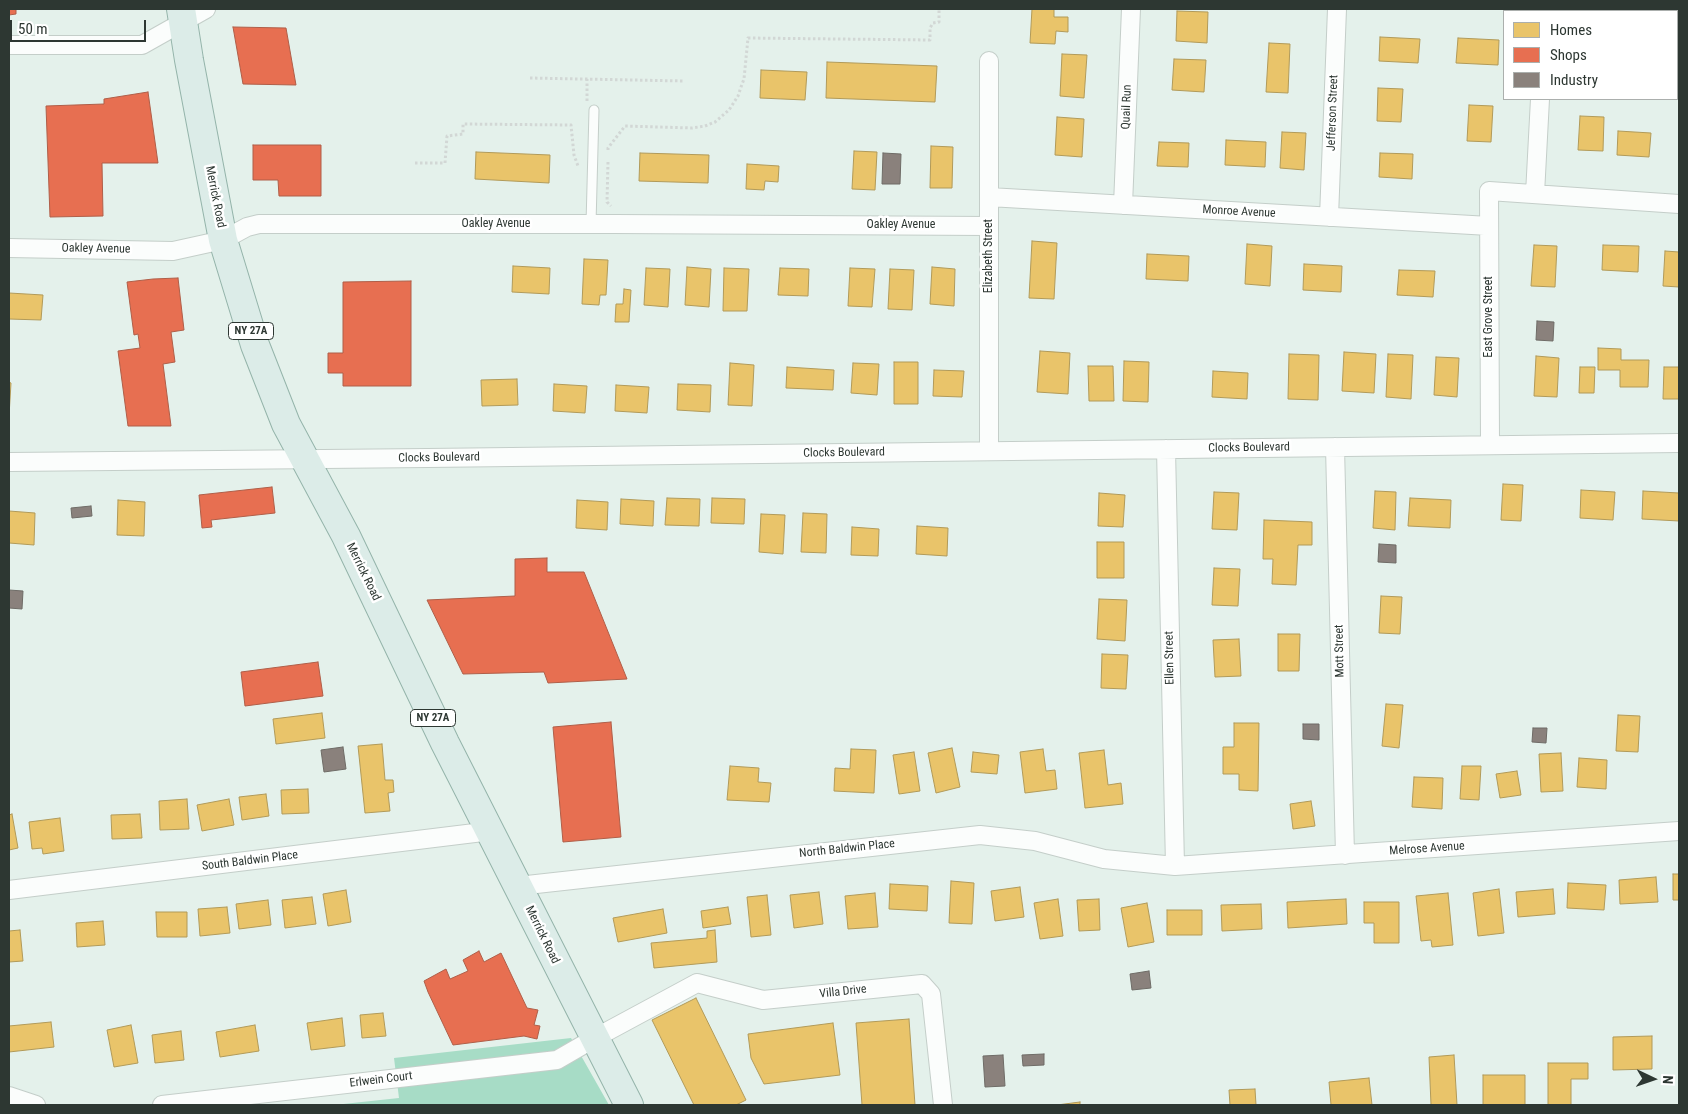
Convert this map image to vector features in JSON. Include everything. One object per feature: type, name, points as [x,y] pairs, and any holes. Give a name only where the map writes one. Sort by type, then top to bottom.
[{"type":"main road","name":"Merrick Road","points":[[190,13],[223,240],[255,345],[286,424],[350,544],[445,743],[629,1105]]},
{"type":"street","name":"Quail Run","points":[[1122,205],[1130,9]]},
{"type":"street","name":"Jefferson Street","points":[[1329,217],[1337,9]]},
{"type":"street","points":[[9,45],[142,45],[190,13]]},
{"type":"street","name":"Elizabeth Street","points":[[989,61],[989,451]]},
{"type":"street","points":[[1540,100],[1535,194],[1679,204]]},
{"type":"street","name":"East Grove Street","points":[[1490,444],[1489,190],[1535,194]]},
{"type":"street","name":"Monroe Avenue","points":[[989,198],[1489,226]]},
{"type":"street","name":"Oakley Avenue","points":[[9,248],[173,251],[223,240],[247,227],[259,224],[989,226]]},
{"type":"street","name":"Clocks Boulevard","points":[[9,462],[1679,443]]},
{"type":"street","name":"Mott Street","points":[[1335,447],[1346,855]]},
{"type":"street","name":"Ellen Street","points":[[1166,449],[1174,866]]},
{"type":"street","name":"South Baldwin Place","points":[[9,890],[491,831]]},
{"type":"street","name":"Melrose Avenue","points":[[1174,866],[1679,831]]},
{"type":"street","name":"North Baldwin Place","points":[[518,886],[980,835],[1035,842],[1104,859],[1174,866]]},
{"type":"street","name":"Villa Drive","points":[[595,1038],[697,983],[763,1000],[927,989],[944,1105]]},
{"type":"street","name":"Erlwein Court","points":[[162,1105],[557,1060],[595,1038]]},
{"type":"street","points":[[9,1096],[36,1105]]},
{"type":"lane","points":[[591,224],[594,110]]},
{"type":"path","points":[[614,224],[614,208],[607,202],[608,148],[625,126],[692,128],[715,122],[728,110],[742,88],[748,38],[930,40],[930,28],[933,23],[939,22],[939,9]]},
{"type":"path","points":[[530,78],[684,82]]},
{"type":"path","points":[[587,79],[587,102]]},
{"type":"path","points":[[415,164],[446,163],[448,136],[463,134],[463,124],[571,125],[574,154],[580,170]]},
{"type":"green space","points":[[571,1038],[609,1105],[334,1105],[399,1098],[394,1058]]},
{"type":"building: Homes","points":[[1032,9],[1054,9],[1054,17],[1068,17],[1068,32],[1056,31],[1055,44],[1030,43]]},
{"type":"building: Homes","points":[[1589,9],[1613,9],[1613,10]]},
{"type":"building: Homes","points":[[1177,11],[1208,12],[1207,43],[1176,41]]},
{"type":"building: Homes","points":[[1380,37],[1420,39],[1418,63],[1379,61]]},
{"type":"building: Homes","points":[[1458,38],[1499,40],[1498,65],[1456,63]]},
{"type":"building: Homes","points":[[1678,41],[1679,41],[1678,66]]},
{"type":"building: Homes","points":[[1269,43],[1290,44],[1288,93],[1266,92]]},
{"type":"building: Homes","points":[[1062,54],[1087,55],[1084,98],[1060,96]]},
{"type":"building: Homes","points":[[1174,59],[1206,60],[1204,92],[1172,90]]},
{"type":"building: Homes","points":[[827,62],[937,66],[935,102],[826,98]]},
{"type":"building: Homes","points":[[761,70],[807,72],[805,100],[760,98]]},
{"type":"building: Homes","points":[[1378,88],[1403,89],[1401,122],[1377,121]]},
{"type":"building: Homes","points":[[1469,105],[1493,106],[1491,142],[1467,141]]},
{"type":"building: Homes","points":[[1580,116],[1604,117],[1603,151],[1578,150]]},
{"type":"building: Homes","points":[[1057,117],[1084,119],[1082,157],[1055,155]]},
{"type":"building: Homes","points":[[1618,131],[1651,133],[1649,157],[1617,155]]},
{"type":"building: Homes","points":[[1282,132],[1306,133],[1304,170],[1280,168]]},
{"type":"building: Homes","points":[[1226,140],[1266,142],[1265,167],[1225,165]]},
{"type":"building: Homes","points":[[1159,142],[1189,143],[1188,167],[1157,166]]},
{"type":"building: Homes","points":[[931,146],[953,147],[952,188],[930,188]]},
{"type":"building: Homes","points":[[854,151],[877,152],[875,190],[852,189]]},
{"type":"building: Homes","points":[[476,152],[550,155],[549,183],[475,179]]},
{"type":"building: Homes","points":[[640,153],[709,155],[708,183],[639,181]]},
{"type":"building: Homes","points":[[1380,153],[1413,154],[1412,179],[1379,177]]},
{"type":"building: Homes","points":[[747,164],[779,166],[778,182],[765,181],[764,190],[746,189]]},
{"type":"building: Homes","points":[[1032,241],[1057,243],[1054,299],[1029,298]]},
{"type":"building: Homes","points":[[1247,244],[1272,246],[1270,286],[1245,284]]},
{"type":"building: Homes","points":[[1534,245],[1557,246],[1555,287],[1531,286]]},
{"type":"building: Homes","points":[[1603,245],[1639,246],[1638,272],[1602,270]]},
{"type":"building: Homes","points":[[1665,251],[1679,252],[1679,287],[1663,286]]},
{"type":"building: Homes","points":[[1147,254],[1189,256],[1188,281],[1146,279]]},
{"type":"building: Homes","points":[[584,259],[608,260],[606,295],[600,295],[599,305],[582,304]]},
{"type":"building: Homes","points":[[1304,264],[1342,266],[1341,292],[1303,290]]},
{"type":"building: Homes","points":[[513,266],[550,268],[549,294],[512,292]]},
{"type":"building: Homes","points":[[687,267],[711,269],[709,307],[685,305]]},
{"type":"building: Homes","points":[[932,267],[955,269],[954,306],[930,304]]},
{"type":"building: Homes","points":[[646,268],[670,269],[668,307],[644,305]]},
{"type":"building: Homes","points":[[724,268],[749,269],[747,311],[723,311]]},
{"type":"building: Homes","points":[[780,268],[809,269],[808,296],[778,295]]},
{"type":"building: Homes","points":[[850,268],[875,269],[872,307],[848,306]]},
{"type":"building: Homes","points":[[890,269],[914,270],[912,310],[888,309]]},
{"type":"building: Homes","points":[[1399,270],[1435,271],[1433,297],[1397,295]]},
{"type":"building: Homes","points":[[624,289],[631,290],[629,322],[615,322],[616,304],[623,304]]},
{"type":"building: Homes","points":[[9,293],[43,295],[41,320],[9,319]]},
{"type":"building: Homes","points":[[1598,348],[1621,349],[1621,360],[1649,360],[1648,387],[1620,387],[1620,370],[1598,370]]},
{"type":"building: Homes","points":[[1040,351],[1070,353],[1068,394],[1037,392]]},
{"type":"building: Homes","points":[[1344,352],[1376,354],[1374,393],[1342,391]]},
{"type":"building: Homes","points":[[1289,354],[1319,355],[1318,400],[1288,399]]},
{"type":"building: Homes","points":[[1388,354],[1413,355],[1411,399],[1386,397]]},
{"type":"building: Homes","points":[[1536,356],[1559,358],[1557,397],[1534,396]]},
{"type":"building: Homes","points":[[1436,357],[1459,358],[1457,397],[1434,395]]},
{"type":"building: Homes","points":[[1124,361],[1149,362],[1148,402],[1123,401]]},
{"type":"building: Homes","points":[[894,362],[918,362],[918,404],[894,404]]},
{"type":"building: Homes","points":[[730,363],[754,365],[752,406],[728,405]]},
{"type":"building: Homes","points":[[853,363],[879,364],[877,395],[851,393]]},
{"type":"building: Homes","points":[[1088,366],[1113,366],[1114,401],[1089,401]]},
{"type":"building: Homes","points":[[787,367],[834,370],[833,390],[786,388]]},
{"type":"building: Homes","points":[[1580,367],[1595,367],[1594,393],[1579,393]]},
{"type":"building: Homes","points":[[1664,367],[1679,367],[1679,399],[1663,399]]},
{"type":"building: Homes","points":[[934,370],[964,371],[962,397],[933,396]]},
{"type":"building: Homes","points":[[1213,371],[1248,373],[1247,399],[1212,397]]},
{"type":"building: Homes","points":[[517,379],[518,405],[482,406],[481,380]]},
{"type":"building: Homes","points":[[9,382],[11,383],[9,416]]},
{"type":"building: Homes","points":[[554,384],[587,386],[585,413],[553,411]]},
{"type":"building: Homes","points":[[678,384],[711,385],[710,412],[677,410]]},
{"type":"building: Homes","points":[[616,385],[649,387],[647,413],[615,411]]},
{"type":"building: Homes","points":[[1503,484],[1523,485],[1521,521],[1501,520]]},
{"type":"building: Homes","points":[[1581,490],[1615,492],[1613,520],[1580,518]]},
{"type":"building: Homes","points":[[1375,491],[1396,492],[1395,530],[1373,528]]},
{"type":"building: Homes","points":[[1643,491],[1679,493],[1679,521],[1642,519]]},
{"type":"building: Homes","points":[[1214,492],[1239,493],[1237,530],[1212,529]]},
{"type":"building: Homes","points":[[1099,493],[1125,495],[1123,527],[1098,526]]},
{"type":"building: Homes","points":[[667,498],[700,499],[699,526],[665,525]]},
{"type":"building: Homes","points":[[712,498],[745,499],[744,524],[711,523]]},
{"type":"building: Homes","points":[[1410,498],[1451,500],[1450,528],[1408,526]]},
{"type":"building: Homes","points":[[621,499],[654,501],[653,526],[620,524]]},
{"type":"building: Homes","points":[[118,500],[145,502],[144,536],[117,535]]},
{"type":"building: Homes","points":[[577,500],[608,502],[607,530],[576,528]]},
{"type":"building: Homes","points":[[9,511],[35,513],[34,545],[9,543]]},
{"type":"building: Homes","points":[[803,513],[827,514],[826,553],[801,552]]},
{"type":"building: Homes","points":[[761,514],[785,515],[783,554],[759,552]]},
{"type":"building: Homes","points":[[1264,520],[1312,522],[1312,545],[1298,545],[1296,585],[1272,584],[1273,559],[1263,559]]},
{"type":"building: Homes","points":[[917,526],[948,528],[947,556],[916,554]]},
{"type":"building: Homes","points":[[852,527],[879,529],[878,556],[851,555]]},
{"type":"building: Homes","points":[[1097,542],[1124,542],[1124,578],[1097,578]]},
{"type":"building: Homes","points":[[1214,568],[1240,569],[1238,606],[1212,605]]},
{"type":"building: Homes","points":[[1381,596],[1402,597],[1400,634],[1379,633]]},
{"type":"building: Homes","points":[[1099,599],[1127,600],[1125,641],[1097,639]]},
{"type":"building: Homes","points":[[1278,634],[1300,634],[1299,671],[1278,671]]},
{"type":"building: Homes","points":[[1239,639],[1241,676],[1215,677],[1213,640]]},
{"type":"building: Homes","points":[[1102,654],[1128,655],[1126,689],[1101,688]]},
{"type":"building: Homes","points":[[1386,704],[1403,705],[1399,748],[1382,746]]},
{"type":"building: Homes","points":[[322,713],[325,738],[276,744],[273,719]]},
{"type":"building: Homes","points":[[1618,715],[1640,716],[1638,752],[1616,751]]},
{"type":"building: Homes","points":[[1234,723],[1259,723],[1258,791],[1239,790],[1239,774],[1223,774],[1223,747],[1234,747]]},
{"type":"building: Homes","points":[[382,744],[385,780],[393,780],[394,792],[388,793],[390,811],[365,813],[358,746]]},
{"type":"building: Homes","points":[[952,748],[960,787],[936,793],[928,753]]},
{"type":"building: Homes","points":[[851,749],[876,750],[874,793],[834,791],[835,768],[850,769]]},
{"type":"building: Homes","points":[[1043,749],[1046,771],[1055,770],[1057,789],[1025,793],[1020,752]]},
{"type":"building: Homes","points":[[1104,750],[1108,785],[1121,783],[1123,804],[1085,808],[1079,753]]},
{"type":"building: Homes","points":[[914,752],[920,791],[899,794],[893,755]]},
{"type":"building: Homes","points":[[973,752],[999,755],[997,774],[971,772]]},
{"type":"building: Homes","points":[[1561,753],[1563,791],[1541,792],[1539,754]]},
{"type":"building: Homes","points":[[1579,758],[1607,760],[1606,789],[1577,787]]},
{"type":"building: Homes","points":[[730,766],[759,768],[758,782],[771,783],[769,802],[727,800]]},
{"type":"building: Homes","points":[[1462,766],[1481,766],[1479,800],[1460,799]]},
{"type":"building: Homes","points":[[1517,771],[1521,795],[1500,798],[1496,774]]},
{"type":"building: Homes","points":[[1414,777],[1443,778],[1442,809],[1412,807]]},
{"type":"building: Homes","points":[[308,789],[309,813],[282,814],[281,790]]},
{"type":"building: Homes","points":[[266,794],[269,816],[242,820],[239,797]]},
{"type":"building: Homes","points":[[187,799],[189,829],[160,830],[159,801]]},
{"type":"building: Homes","points":[[229,799],[234,825],[202,831],[197,805]]},
{"type":"building: Homes","points":[[1311,801],[1315,826],[1293,829],[1290,804]]},
{"type":"building: Homes","points":[[12,814],[18,848],[9,850],[9,815]]},
{"type":"building: Homes","points":[[140,814],[142,838],[112,839],[111,815]]},
{"type":"building: Homes","points":[[60,818],[64,851],[43,854],[42,848],[32,849],[29,822]]},
{"type":"building: Homes","points":[[1673,874],[1679,874],[1679,900],[1673,900]]},
{"type":"building: Homes","points":[[1656,877],[1658,902],[1620,904],[1619,880]]},
{"type":"building: Homes","points":[[951,881],[974,883],[972,924],[949,923]]},
{"type":"building: Homes","points":[[1568,883],[1606,885],[1604,910],[1567,908]]},
{"type":"building: Homes","points":[[890,884],[928,886],[927,911],[889,909]]},
{"type":"building: Homes","points":[[1020,887],[1024,917],[995,921],[991,891]]},
{"type":"building: Homes","points":[[1499,889],[1504,933],[1478,936],[1473,893]]},
{"type":"building: Homes","points":[[1553,889],[1555,914],[1518,917],[1516,892]]},
{"type":"building: Homes","points":[[346,890],[351,922],[328,926],[323,894]]},
{"type":"building: Homes","points":[[819,892],[823,924],[794,928],[790,895]]},
{"type":"building: Homes","points":[[875,893],[878,927],[848,929],[845,896]]},
{"type":"building: Homes","points":[[1448,893],[1453,945],[1432,947],[1431,940],[1421,941],[1416,896]]},
{"type":"building: Homes","points":[[767,895],[771,935],[751,937],[747,897]]},
{"type":"building: Homes","points":[[312,897],[316,924],[285,928],[282,900]]},
{"type":"building: Homes","points":[[1058,899],[1063,936],[1040,939],[1034,903]]},
{"type":"building: Homes","points":[[1099,899],[1100,930],[1079,931],[1077,900]]},
{"type":"building: Homes","points":[[1346,899],[1347,924],[1288,928],[1287,902]]},
{"type":"building: Homes","points":[[268,900],[271,925],[239,929],[236,904]]},
{"type":"building: Homes","points":[[1364,902],[1399,902],[1399,943],[1374,943],[1374,923],[1364,923]]},
{"type":"building: Homes","points":[[1147,903],[1154,942],[1128,947],[1121,908]]},
{"type":"building: Homes","points":[[1261,904],[1262,929],[1222,931],[1221,905]]},
{"type":"building: Homes","points":[[227,907],[230,933],[200,936],[198,909]]},
{"type":"building: Homes","points":[[728,907],[731,924],[703,928],[701,911]]},
{"type":"building: Homes","points":[[663,909],[667,933],[618,942],[613,918]]},
{"type":"building: Homes","points":[[1167,910],[1202,910],[1202,935],[1167,935]]},
{"type":"building: Homes","points":[[156,912],[187,912],[187,937],[157,937]]},
{"type":"building: Homes","points":[[103,921],[105,945],[77,947],[76,923]]},
{"type":"building: Homes","points":[[20,930],[23,961],[9,962],[9,931]]},
{"type":"building: Homes","points":[[715,930],[717,962],[654,968],[651,943],[707,938],[707,931]]},
{"type":"building: Homes","points":[[696,998],[746,1100],[736,1105],[694,1105],[652,1020]]},
{"type":"building: Homes","points":[[383,1013],[386,1036],[362,1038],[360,1015]]},
{"type":"building: Homes","points":[[342,1018],[345,1046],[311,1050],[307,1023]]},
{"type":"building: Homes","points":[[909,1019],[915,1105],[862,1105],[856,1023]]},
{"type":"building: Homes","points":[[51,1022],[54,1047],[9,1052],[9,1026]]},
{"type":"building: Homes","points":[[833,1023],[840,1075],[764,1084],[751,1058],[748,1034]]},
{"type":"building: Homes","points":[[131,1025],[138,1063],[114,1067],[107,1030]]},
{"type":"building: Homes","points":[[255,1025],[259,1051],[220,1057],[216,1032]]},
{"type":"building: Homes","points":[[181,1031],[184,1060],[155,1063],[152,1035]]},
{"type":"building: Homes","points":[[1652,1036],[1652,1069],[1613,1070],[1613,1037]]},
{"type":"building: Homes","points":[[1454,1055],[1457,1105],[1431,1105],[1429,1057]]},
{"type":"building: Homes","points":[[1548,1063],[1588,1063],[1588,1079],[1571,1079],[1571,1105],[1548,1105]]},
{"type":"building: Homes","points":[[1483,1075],[1525,1075],[1525,1105],[1483,1105]]},
{"type":"building: Homes","points":[[1369,1078],[1372,1105],[1331,1105],[1329,1082]]},
{"type":"building: Homes","points":[[1255,1089],[1256,1105],[1230,1105],[1229,1090]]},
{"type":"building: Homes","points":[[1080,1102],[1080,1105],[1057,1105]]},
{"type":"building: Shops","points":[[9,9],[16,9],[16,14],[9,15]]},
{"type":"building: Shops","points":[[233,27],[286,28],[296,85],[243,84]]},
{"type":"building: Shops","points":[[148,92],[158,163],[102,163],[103,216],[50,217],[46,106],[104,104],[104,99]]},
{"type":"building: Shops","points":[[253,145],[321,145],[321,196],[279,196],[278,180],[253,180]]},
{"type":"building: Shops","points":[[178,278],[184,330],[171,332],[175,362],[163,364],[171,426],[128,426],[118,351],[140,348],[138,334],[134,335],[127,282]]},
{"type":"building: Shops","points":[[411,281],[411,386],[343,386],[343,373],[328,373],[328,353],[343,353],[343,282]]},
{"type":"building: Shops","points":[[272,487],[275,513],[211,520],[212,527],[202,528],[199,495]]},
{"type":"building: Shops","points":[[547,558],[547,572],[584,572],[627,679],[548,683],[544,672],[463,674],[427,600],[515,596],[515,559]]},
{"type":"building: Shops","points":[[318,662],[323,696],[245,706],[241,672]]},
{"type":"building: Shops","points":[[611,722],[621,837],[563,842],[553,727]]},
{"type":"building: Shops","points":[[479,951],[484,962],[501,953],[527,1008],[538,1010],[534,1025],[540,1026],[537,1039],[524,1036],[453,1045],[424,981],[446,969],[450,979],[468,971],[463,960]]},
{"type":"building: Industry","points":[[883,153],[901,154],[900,184],[882,184]]},
{"type":"building: Industry","points":[[1537,321],[1554,322],[1553,341],[1536,340]]},
{"type":"building: Industry","points":[[91,506],[92,516],[72,518],[71,508]]},
{"type":"building: Industry","points":[[1379,544],[1396,545],[1396,563],[1378,562]]},
{"type":"building: Industry","points":[[9,590],[23,591],[22,609],[9,608]]},
{"type":"building: Industry","points":[[1303,724],[1319,724],[1319,740],[1303,739]]},
{"type":"building: Industry","points":[[1533,728],[1547,728],[1546,743],[1532,742]]},
{"type":"building: Industry","points":[[343,747],[346,769],[324,772],[321,750]]},
{"type":"building: Industry","points":[[1149,971],[1151,988],[1132,990],[1130,974]]},
{"type":"building: Industry","points":[[1044,1054],[1044,1065],[1023,1066],[1022,1055]]},
{"type":"building: Industry","points":[[1003,1055],[1005,1086],[985,1087],[983,1056]]}]
